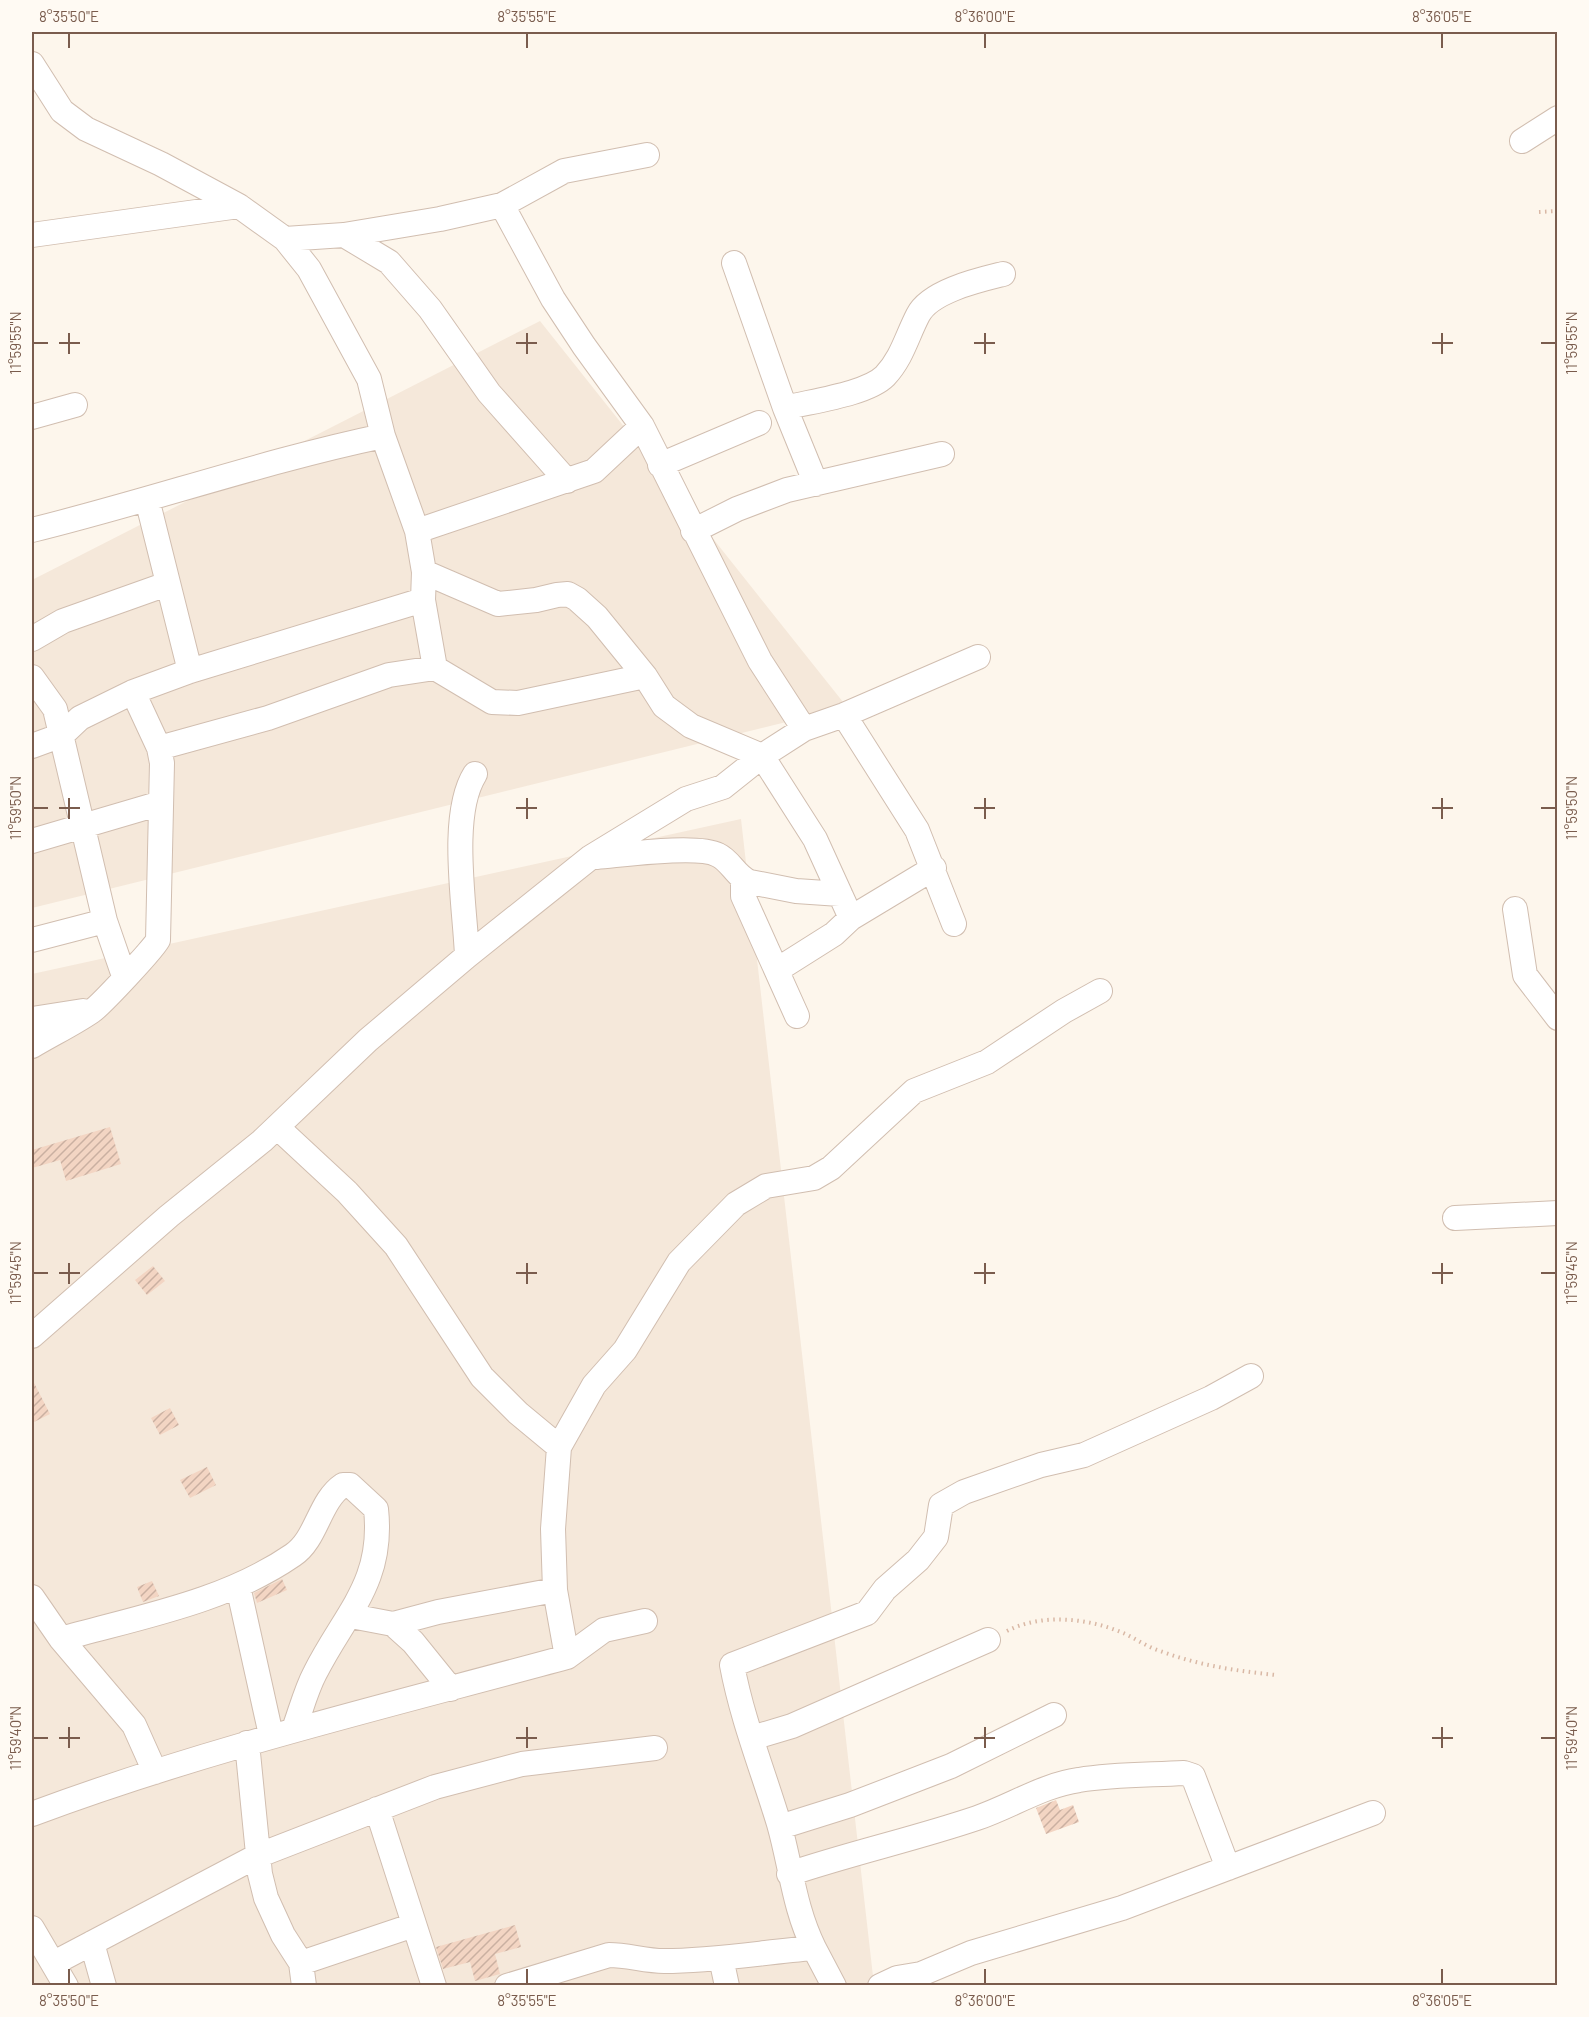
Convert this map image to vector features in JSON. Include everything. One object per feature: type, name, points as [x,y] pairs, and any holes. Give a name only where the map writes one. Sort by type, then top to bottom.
[{"type":"street","points":[[32,64],[62,111],[86,129],[161,164],[239,206],[285,239],[309,269],[369,379],[383,436],[417,531],[424,572],[423,600],[435,668]]},
{"type":"street","points":[[1522,141],[1557,118]]},
{"type":"street","points":[[285,239],[344,235],[440,219],[502,205],[564,171],[647,155]]},
{"type":"street","points":[[502,205],[559,308],[642,426],[760,661],[804,729]]},
{"type":"street","points":[[32,235],[239,206]]},
{"type":"street","points":[[344,235],[389,261],[430,309],[489,393],[567,481]]},
{"type":"street","points":[[734,263],[785,408],[816,484]]},
{"type":"street","points":[[785,408],[866,389],[884,376],[903,352],[919,313],[938,297],[965,284],[1003,274]]},
{"type":"street","points":[[32,417],[75,405]]},
{"type":"street","points":[[660,465],[759,423]]},
{"type":"street","points":[[417,531],[594,471],[642,426]]},
{"type":"street","points":[[32,530],[303,453],[383,436]]},
{"type":"street","points":[[693,531],[737,509],[787,490],[942,454]]},
{"type":"street","points":[[147,499],[190,672]]},
{"type":"street","points":[[424,572],[498,604],[568,594],[577,599],[597,617],[645,676],[664,706],[691,726],[762,756],[815,840],[851,918]]},
{"type":"street","points":[[32,639],[63,621],[167,584]]},
{"type":"street","points":[[32,746],[62,735],[80,718],[133,692],[190,672],[423,600]]},
{"type":"street","points":[[32,1336],[277,1127],[368,1040],[467,956],[591,857],[686,799],[723,787],[762,756],[804,729],[844,715],[978,657]]},
{"type":"street","points":[[159,748],[268,718],[388,675],[435,668],[492,702],[518,703],[645,676]]},
{"type":"street","points":[[32,677],[56,709],[81,827],[105,921],[124,976]]},
{"type":"street","points":[[32,1046],[94,1010],[124,976],[149,954],[158,940],[162,762],[159,748],[133,692]]},
{"type":"street","points":[[844,715],[917,830],[934,868],[954,924]]},
{"type":"street","points":[[467,956],[461,817],[466,788],[475,774]]},
{"type":"street","points":[[32,841],[161,803]]},
{"type":"street","points":[[591,857],[673,851],[710,852],[718,855],[743,879],[796,891],[840,894]]},
{"type":"street","points":[[777,970],[834,934],[851,918],[934,868]]},
{"type":"street","points":[[743,879],[743,896],[797,1016]]},
{"type":"street","points":[[1515,909],[1525,975],[1557,1018]]},
{"type":"street","points":[[32,940],[105,921]]},
{"type":"street","points":[[567,1657],[555,1590],[553,1529],[559,1447],[594,1385],[625,1350],[679,1262],[736,1204],[766,1186],[814,1178],[879,1125],[914,1091],[987,1062],[1064,1011],[1100,991]]},
{"type":"street","points":[[32,1019],[94,1010]]},
{"type":"street","points":[[277,1127],[347,1192],[396,1246],[482,1377],[518,1413],[559,1447]]},
{"type":"street","points":[[1455,1218],[1557,1213]]},
{"type":"street","points":[[834,1986],[800,1921],[780,1827],[737,1694],[732,1665],[867,1613],[885,1589],[918,1560],[936,1537],[941,1505],[964,1492],[1030,1468],[1084,1455],[1211,1398],[1251,1376]]},
{"type":"street","points":[[61,1639],[238,1587],[295,1554],[315,1527],[334,1494],[343,1485],[350,1485],[376,1509],[378,1534],[370,1575],[351,1616],[314,1673],[282,1732]]},
{"type":"street","points":[[238,1587],[282,1732]]},
{"type":"street","points":[[351,1616],[393,1624],[438,1612],[555,1590]]},
{"type":"street","points":[[32,1597],[61,1639],[134,1725],[155,1772]]},
{"type":"street","points":[[32,1814],[282,1732],[567,1657],[604,1630],[645,1621]]},
{"type":"street","points":[[393,1624],[413,1642],[451,1689]]},
{"type":"street","points":[[752,1738],[792,1726],[988,1640]]},
{"type":"street","points":[[780,1827],[892,1790],[951,1766],[1054,1715]]},
{"type":"street","points":[[247,1743],[257,1856],[266,1898],[303,1974],[414,1924]]},
{"type":"street","points":[[54,1963],[257,1856],[435,1787],[522,1764],[655,1748]]},
{"type":"street","points":[[789,1874],[843,1856],[921,1836],[1006,1808],[1040,1790],[1078,1780],[1184,1773],[1193,1776],[1228,1868]]},
{"type":"street","points":[[377,1809],[434,1986]]},
{"type":"street","points":[[880,1986],[897,1978],[921,1974],[971,1953],[1122,1908],[1373,1813]]},
{"type":"street","points":[[32,1928],[66,1986]]},
{"type":"street","points":[[92,1943],[104,1986]]},
{"type":"street","points":[[507,1986],[540,1981],[609,1955],[665,1961],[721,1958],[814,1948]]},
{"type":"street","points":[[721,1958],[727,1986]]},
{"type":"path","points":[[1539,212],[1557,211]]},
{"type":"path","points":[[988,1640],[1014,1627],[1056,1620],[1089,1620],[1169,1654],[1222,1670],[1276,1675]]},
{"type":"shaded area","points":[[540,321],[847,707],[32,908],[32,580]]},
{"type":"shaded area","points":[[741,819],[874,1985],[32,1985],[32,974]]},
{"type":"building","points":[[110,1127],[121,1164],[66,1181],[60,1160],[32,1168],[32,1150]]},
{"type":"building","points":[[153,1266],[165,1281],[147,1295],[135,1280]]},
{"type":"building","points":[[32,1379],[50,1414],[32,1423]]},
{"type":"building","points":[[170,1408],[179,1425],[160,1435],[151,1418]]},
{"type":"building","points":[[207,1467],[216,1485],[190,1498],[180,1480]]},
{"type":"building","points":[[282,1579],[287,1590],[257,1603],[254,1593]]},
{"type":"building","points":[[152,1581],[159,1596],[143,1602],[137,1587]]},
{"type":"building","points":[[1056,1800],[1060,1810],[1073,1805],[1079,1822],[1046,1834],[1036,1808]]},
{"type":"building","points":[[515,1925],[521,1947],[495,1954],[500,1974],[475,1981],[470,1962],[443,1969],[436,1947]]}]
